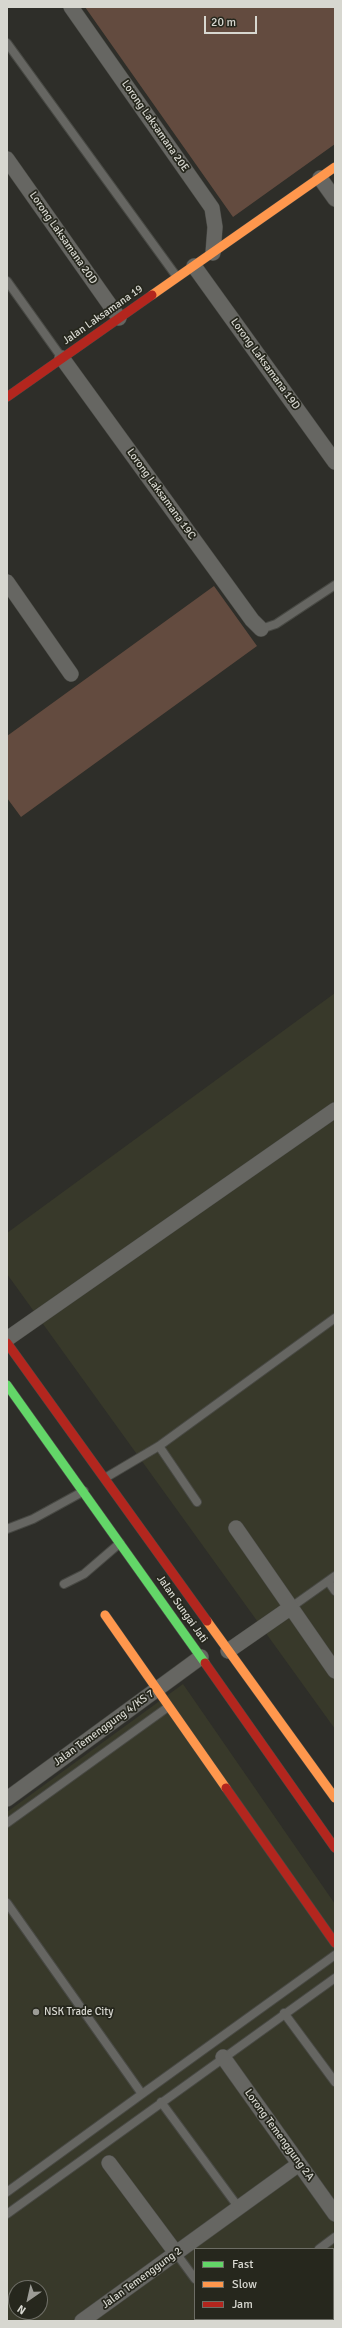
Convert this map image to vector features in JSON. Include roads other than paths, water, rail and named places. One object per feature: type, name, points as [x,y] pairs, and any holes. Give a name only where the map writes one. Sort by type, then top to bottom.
[{"type":"main road","name":"Jalan Laksamana 19","points":[[7,397],[335,167]]},
{"type":"main road","name":"Jalan Sungai Jati","points":[[7,1343],[335,1798]]},
{"type":"main road","name":"Jalan Sungai Jati","points":[[7,1385],[121,1542],[335,1848]]},
{"type":"main road","points":[[105,1615],[335,1943]]},
{"type":"street","name":"Lorong Laksamana 20E","points":[[71,7],[212,208],[215,227],[213,253]]},
{"type":"street","name":"Lorong Laksamana 20D","points":[[7,159],[120,318]]},
{"type":"street","points":[[320,178],[335,200]]},
{"type":"street","name":"Lorong Laksamana 19D","points":[[194,266],[335,462]]},
{"type":"street","name":"Lorong Laksamana 19C","points":[[62,358],[252,620],[261,629]]},
{"type":"street","points":[[7,582],[71,674]]},
{"type":"street","points":[[7,1339],[332,1116]]},
{"type":"street","points":[[236,1528],[335,1671]]},
{"type":"street","points":[[228,1651],[290,1608]]},
{"type":"street","name":"Jalan Temenggung 4/KS 7","points":[[7,1799],[201,1657]]},
{"type":"street","name":"Lorong Temenggung 2A","points":[[223,2057],[335,2214]]},
{"type":"street","points":[[109,2163],[176,2253]]},
{"type":"street","name":"Jalan Temenggung 2","points":[[82,2321],[300,2164]]},
{"type":"lane","points":[[7,43],[178,278]]},
{"type":"lane","points":[[7,281],[62,358]]},
{"type":"lane","points":[[261,629],[276,624],[335,585]]},
{"type":"lane","points":[[104,1478],[158,1446],[335,1318]]},
{"type":"lane","points":[[158,1446],[197,1502]]},
{"type":"lane","points":[[7,1529],[32,1519],[84,1491]]},
{"type":"lane","points":[[64,1584],[84,1574],[121,1542]]},
{"type":"lane","points":[[290,1608],[335,1576]]},
{"type":"lane","points":[[328,1581],[335,1591]]},
{"type":"lane","points":[[7,1823],[115,1744],[169,1707]]},
{"type":"lane","points":[[7,1903],[142,2094]]},
{"type":"lane","points":[[7,2192],[335,1955]]},
{"type":"lane","points":[[7,2214],[284,2013],[335,1978]]},
{"type":"lane","points":[[284,2013],[335,2082]]},
{"type":"lane","points":[[161,2102],[239,2208]]},
{"type":"lane","points":[[320,2248],[335,2237]]},
{"type":"lane","points":[[176,2253],[194,2278]]},
{"type":"lane","points":[[220,2321],[224,2320]]},
{"type":"place","name":"NSK Trade City","points":[[36,2012]]}]
